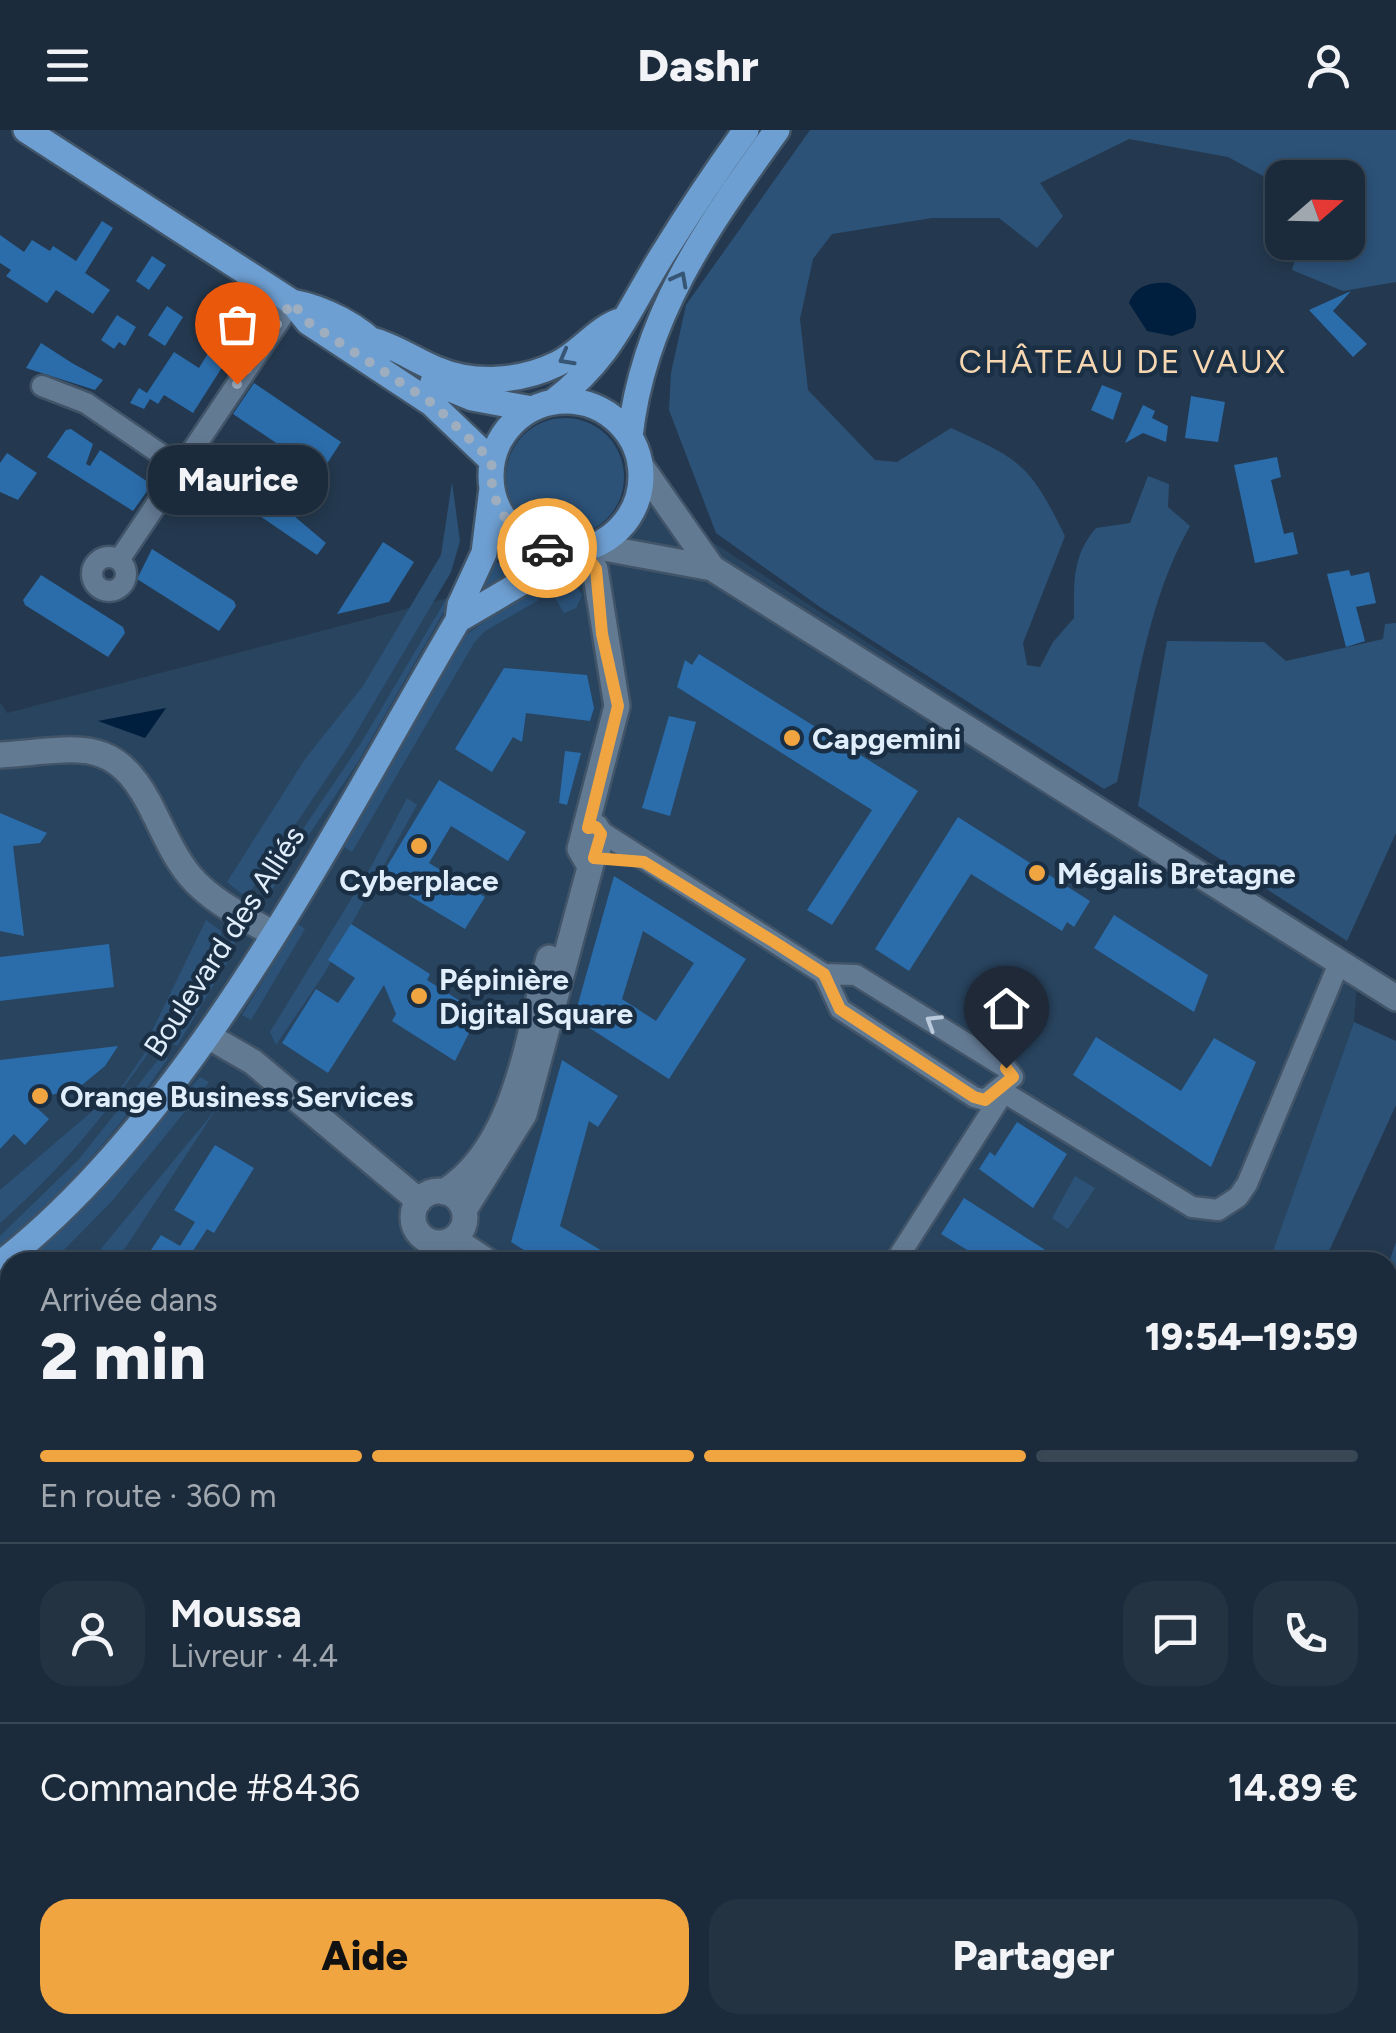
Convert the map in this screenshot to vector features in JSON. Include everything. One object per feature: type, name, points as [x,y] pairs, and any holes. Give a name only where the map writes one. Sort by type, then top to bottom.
[{"type":"main road","points":[[26,130],[292,302],[308,322],[432,403],[492,461]]},
{"type":"main road","points":[[372,340],[382,352],[450,390],[542,405],[588,404],[604,412],[630,437],[640,465],[640,483],[630,514],[620,527],[581,548],[544,548],[518,534],[498,507],[492,488],[492,461],[506,430],[542,405],[600,361],[746,130]]},
{"type":"main road","points":[[630,437],[637,380],[656,324],[698,245],[777,130]]},
{"type":"main road","points":[[292,302],[318,307],[372,340],[451,374],[498,379],[554,366],[584,348],[608,324],[624,320]]},
{"type":"main road","name":"Boulevard des Alliés","points":[[12,1252],[105,1162],[208,1036],[458,620],[460,604],[484,552],[492,488]]},
{"type":"main road","name":"Boulevard des Alliés","points":[[458,620],[581,548]]},
{"type":"street","points":[[119,560],[292,302]]},
{"type":"street","points":[[42,386],[86,403],[180,468]]},
{"type":"street","points":[[640,465],[712,568],[1396,998]]},
{"type":"street","points":[[581,548],[712,568]]},
{"type":"street","points":[[464,1210],[455,1196],[444,1192],[428,1194],[414,1211],[416,1228],[441,1248],[464,1225],[464,1210],[524,1114],[591,846],[618,706],[602,634],[596,569],[581,548]]},
{"type":"street","points":[[0,755],[74,750],[116,760],[138,778],[189,875],[210,894],[272,933]]},
{"type":"street","points":[[591,846],[644,862],[824,974],[856,976],[1006,1068],[1006,1084],[998,1102],[901,1252]]},
{"type":"street","points":[[444,1192],[466,1176],[506,1112],[591,846]]},
{"type":"street","points":[[1006,1084],[1192,1207],[1218,1210],[1238,1197],[1247,1184],[1339,963]]},
{"type":"street","points":[[824,974],[840,1009],[974,1097],[985,1100],[1006,1084]]},
{"type":"street","points":[[208,1036],[253,1062],[419,1201]]},
{"type":"shaded area","points":[[810,130],[1396,130],[1396,282],[1343,291],[1292,270],[1295,260],[1365,260],[1365,160],[1265,160],[1265,177],[1228,157],[1129,139],[1040,183],[1063,216],[1037,248],[999,218],[932,218],[832,234],[813,259],[800,319],[808,390],[875,460],[897,462],[951,428],[994,448],[1022,467],[1053,512],[1065,536],[1023,643],[1027,665],[1040,667],[1053,642],[1074,618],[1078,559],[1088,538],[1096,528],[1130,523],[1148,476],[1169,484],[1168,507],[1190,526],[1153,618],[1117,782],[1104,789],[820,607],[716,533],[669,410],[671,373],[686,305]]},
{"type":"shaded area","points":[[1169,283],[1188,295],[1196,313],[1193,328],[1172,336],[1147,331],[1129,303],[1145,286]]},
{"type":"shaded area","points":[[565,418],[588,422],[607,435],[620,454],[624,477],[620,500],[607,519],[588,532],[565,536],[542,532],[523,519],[510,500],[506,477],[510,454],[523,435],[542,422]]},
{"type":"shaded area","points":[[452,482],[460,541],[451,572],[349,745],[252,889],[242,894],[227,882],[305,759],[363,686],[441,555]]},
{"type":"shaded area","points":[[638,494],[1359,961],[1354,1022],[1273,1252],[0,1252],[0,702],[7,713],[467,593],[552,547],[591,547],[612,534]]},
{"type":"shaded area","points":[[468,554],[476,555],[358,762],[271,891],[264,887],[361,743],[465,567]]},
{"type":"shaded area","points":[[491,560],[521,572],[477,594]]},
{"type":"shaded area","points":[[570,576],[582,595],[576,608],[564,613],[545,581]]},
{"type":"shaded area","points":[[532,589],[539,600],[485,631],[474,643],[352,852],[341,845],[467,634]]},
{"type":"shaded area","points":[[1396,623],[1396,833],[1347,941],[1138,806],[1167,641],[1264,642],[1286,661],[1383,639],[1385,624]]},
{"type":"shaded area","points":[[166,708],[145,738],[98,721]]},
{"type":"shaded area","points":[[407,798],[417,805],[324,974],[276,1045],[270,1032],[372,865]]},
{"type":"shaded area","points":[[206,920],[221,931],[221,938],[148,1053],[95,1125],[0,1223],[0,1190],[123,1085],[155,1038],[151,1033]]},
{"type":"shaded area","points":[[298,924],[305,929],[251,1020],[242,1015]]},
{"type":"shaded area","points":[[235,933],[234,951],[177,1046],[170,1041]]},
{"type":"shaded area","points":[[1354,1022],[1396,1041],[1396,1105],[1329,1252],[1273,1252]]},
{"type":"shaded area","points":[[162,1055],[168,1058],[111,1134],[47,1204],[0,1245],[0,1236],[79,1159]]},
{"type":"shaded area","points":[[200,1077],[209,1082],[113,1200],[62,1252],[34,1252],[83,1207]]},
{"type":"shaded area","points":[[217,1108],[123,1252],[98,1252]]},
{"type":"shaded area","points":[[1075,1176],[1095,1188],[1068,1229],[1052,1218]]},
{"type":"building","points":[[102,221],[113,228],[85,273],[110,290],[93,314],[56,290],[47,303],[6,276],[11,270],[0,263],[0,235],[24,252],[32,240],[50,251],[53,246],[76,261]]},
{"type":"building","points":[[152,256],[166,265],[149,290],[136,281]]},
{"type":"building","points":[[1351,291],[1333,311],[1367,344],[1353,357],[1309,310]]},
{"type":"building","points":[[167,306],[183,317],[165,346],[148,335]]},
{"type":"building","points":[[117,315],[136,327],[125,346],[119,342],[114,349],[101,340]]},
{"type":"building","points":[[41,343],[103,380],[95,390],[26,368]]},
{"type":"building","points":[[210,350],[226,361],[193,413],[164,395],[158,404],[150,399],[144,409],[130,403],[139,388],[147,393],[174,352],[199,368]]},
{"type":"building","points":[[254,383],[341,442],[321,473],[233,414]]},
{"type":"building","points":[[1102,385],[1122,393],[1113,420],[1091,410]]},
{"type":"building","points":[[1191,396],[1225,402],[1218,442],[1185,438]]},
{"type":"building","points":[[1143,405],[1155,411],[1152,418],[1168,426],[1166,442],[1143,433],[1125,443]]},
{"type":"building","points":[[71,429],[93,444],[86,464],[90,466],[100,450],[148,482],[150,487],[133,511],[47,457],[66,430]]},
{"type":"building","points":[[7,453],[37,473],[18,500],[0,492],[0,463]]},
{"type":"building","points":[[1277,457],[1281,477],[1271,480],[1284,534],[1293,532],[1298,554],[1255,563],[1234,465]]},
{"type":"building","points":[[214,473],[256,502],[247,514],[205,485]]},
{"type":"building","points":[[274,478],[292,489],[281,505],[326,543],[317,555],[251,510]]},
{"type":"building","points":[[383,542],[414,562],[389,602],[337,614]]},
{"type":"building","points":[[152,549],[234,601],[236,606],[219,631],[137,579]]},
{"type":"building","points":[[1349,570],[1351,576],[1369,572],[1376,603],[1356,607],[1365,641],[1346,647],[1327,574]]},
{"type":"building","points":[[41,575],[123,627],[125,633],[108,657],[25,605],[23,600]]},
{"type":"building","name":"Capgemini","points":[[699,654],[918,791],[832,925],[807,910],[872,810],[677,687],[685,660],[692,665]]},
{"type":"building","points":[[504,668],[587,675],[594,708],[590,721],[526,713],[522,742],[513,737],[492,772],[455,749]]},
{"type":"building","points":[[669,716],[696,722],[670,816],[642,808]]},
{"type":"building","points":[[565,751],[581,753],[567,805],[559,803]]},
{"type":"building","name":"Cyberplace","points":[[439,780],[526,832],[508,861],[451,826],[429,863],[485,897],[465,929],[380,878]]},
{"type":"building","points":[[0,813],[47,833],[40,843],[13,846],[24,936],[0,931]]},
{"type":"building","points":[[958,817],[1090,901],[1074,927],[1067,922],[1062,931],[971,874],[909,971],[875,949]]},
{"type":"building","points":[[614,876],[746,959],[669,1079],[574,1018]],"holes":[[[643,931],[694,963],[656,1021],[622,999]]]},
{"type":"building","points":[[1114,915],[1208,975],[1194,1012],[1094,948]]},
{"type":"building","name":"Pépinière Digital Square","points":[[351,924],[430,974],[427,980],[479,1013],[455,1061],[392,1021],[396,1014],[384,985],[328,1073],[282,1043],[316,989],[338,1003],[355,978],[328,960]]},
{"type":"building","name":"Orange Business Services","points":[[109,944],[114,987],[0,1001],[0,957]]},
{"type":"building","points":[[1096,1037],[1181,1091],[1214,1038],[1256,1062],[1211,1167],[1073,1075]]},
{"type":"building","name":"Orange Business Services","points":[[118,1046],[105,1066],[77,1089],[28,1100],[49,1119],[25,1145],[14,1134],[0,1149],[0,1060]]},
{"type":"building","points":[[562,1060],[618,1096],[598,1127],[589,1121],[560,1226],[604,1252],[527,1252],[511,1242]]},
{"type":"building","points":[[1017,1122],[1067,1154],[1033,1208],[979,1169],[990,1152],[995,1156]]},
{"type":"building","points":[[215,1145],[254,1168],[214,1233],[207,1229],[192,1252],[150,1252],[161,1235],[180,1246],[195,1222],[174,1210]]},
{"type":"building","points":[[964,1198],[1048,1252],[971,1252],[941,1234]]},
{"type":"way so far","points":[[237,384],[292,302],[308,322],[432,403],[492,461],[492,488],[506,522],[518,534],[547,548]]},
{"type":"place","name":"Maurice","points":[[237,384]]},
{"type":"place","name":"Capgemini","points":[[792,738]]},
{"type":"place","name":"Cyberplace","points":[[419,846]]},
{"type":"place","name":"Mégalis Bretagne","points":[[1037,873]]},
{"type":"place","name":"Pépinière Digital Square","points":[[419,996]]},
{"type":"place","name":"Orange Business Services","points":[[40,1096]]},
{"type":"district","name":"CHÂTEAU DE VAUX","points":[[1123,362]]},
{"type":"route","points":[[547,548],[582,549],[596,569],[602,634],[618,706],[590,810],[588,828],[596,827],[601,834],[594,858],[611,856],[644,862],[771,940],[824,974],[840,1009],[974,1097],[985,1100],[1009,1083],[1013,1077],[1006,1068]]}]
